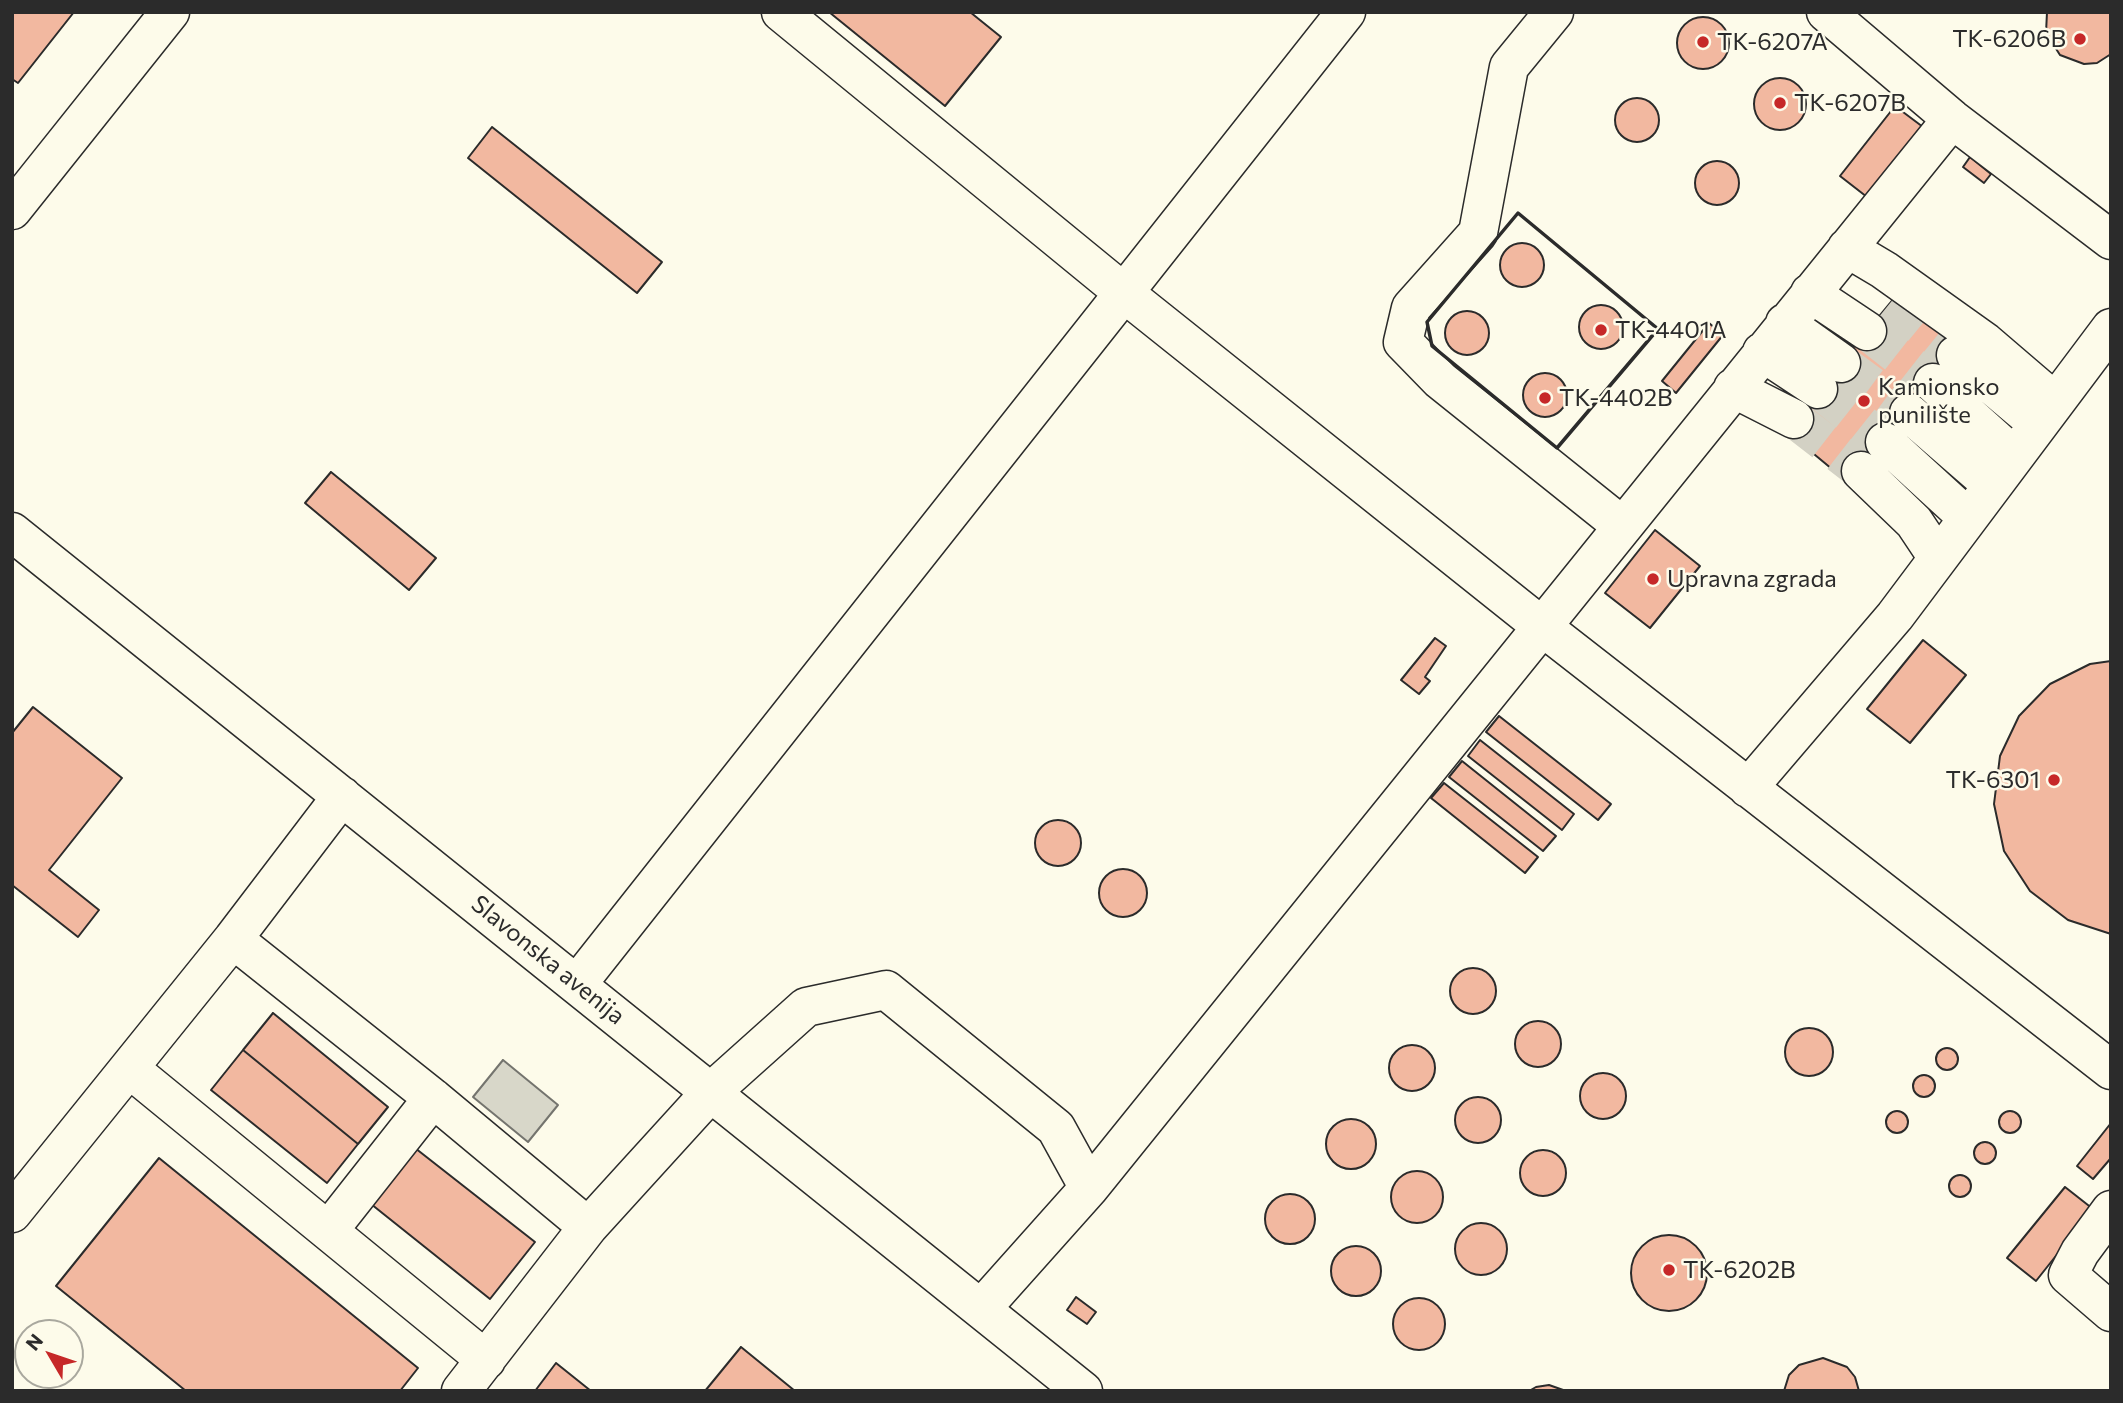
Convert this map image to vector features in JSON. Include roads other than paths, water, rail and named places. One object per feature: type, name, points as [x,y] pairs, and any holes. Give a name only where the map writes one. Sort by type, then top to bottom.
[{"type":"street","points":[[12,210],[170,12]]},
{"type":"street","points":[[781,12],[1124,293],[1540,625],[2111,1070]]},
{"type":"street","points":[[578,983],[1346,12]]},
{"type":"street","points":[[1554,12],[1509,67],[1478,233],[1411,308],[1403,342],[1440,380],[1621,525]]},
{"type":"street","points":[[1826,12],[1952,119],[2111,240]]},
{"type":"street","points":[[981,1309],[1089,1188],[1540,625],[1952,119]]},
{"type":"street","points":[[1829,270],[1864,283],[1891,302]]},
{"type":"street","points":[[1829,270],[1867,331]]},
{"type":"street","points":[[1829,270],[1884,270],[1985,342],[2046,413]]},
{"type":"street","points":[[1748,788],[1895,616],[2111,328]]},
{"type":"street","points":[[1774,338],[1830,376]]},
{"type":"street","points":[[2003,471],[1945,369],[2046,413]]},
{"type":"street","points":[[1733,388],[1794,419]]},
{"type":"street","points":[[1968,517],[1897,427],[2003,471]]},
{"type":"street","points":[[1861,471],[1914,522],[1938,558]]},
{"type":"street","name":"Slavonska avenija","points":[[12,532],[578,983],[710,1093],[1083,1391]]},
{"type":"street","points":[[12,1213],[233,939],[342,796]]},
{"type":"street","points":[[233,939],[433,1098],[588,1227]]},
{"type":"street","points":[[461,1391],[588,1227],[710,1093],[806,1007],[886,990],[1056,1128],[1089,1188]]},
{"type":"street","points":[[130,1069],[486,1360]]},
{"type":"street","points":[[329,1230],[433,1098]]},
{"type":"street","points":[[2111,1210],[2080,1252],[2068,1275],[2111,1312]]},
{"type":"tunnel","points":[[1891,302],[1956,355]]},
{"type":"tunnel","points":[[1867,331],[1933,383]]},
{"type":"tunnel","points":[[1841,363],[1909,413]]},
{"type":"tunnel","points":[[1818,389],[1885,442]]},
{"type":"tunnel","points":[[1794,419],[1861,471]]},
{"type":"place","name":"TK-6206B","points":[[2080,39]]},
{"type":"place","name":"TK-6207A","points":[[1703,42]]},
{"type":"place","name":"TK-6207B","points":[[1780,103]]},
{"type":"place","name":"TK-4401A","points":[[1601,330]]},
{"type":"place","name":"TK-4402B","points":[[1545,398]]},
{"type":"place","name":"Kamionsko punilište","points":[[1864,401]]},
{"type":"place","name":"Upravna zgrada","points":[[1653,579]]},
{"type":"place","name":"TK-6301","points":[[2054,780]]},
{"type":"place","name":"TK-6202B","points":[[1669,1270]]}]
